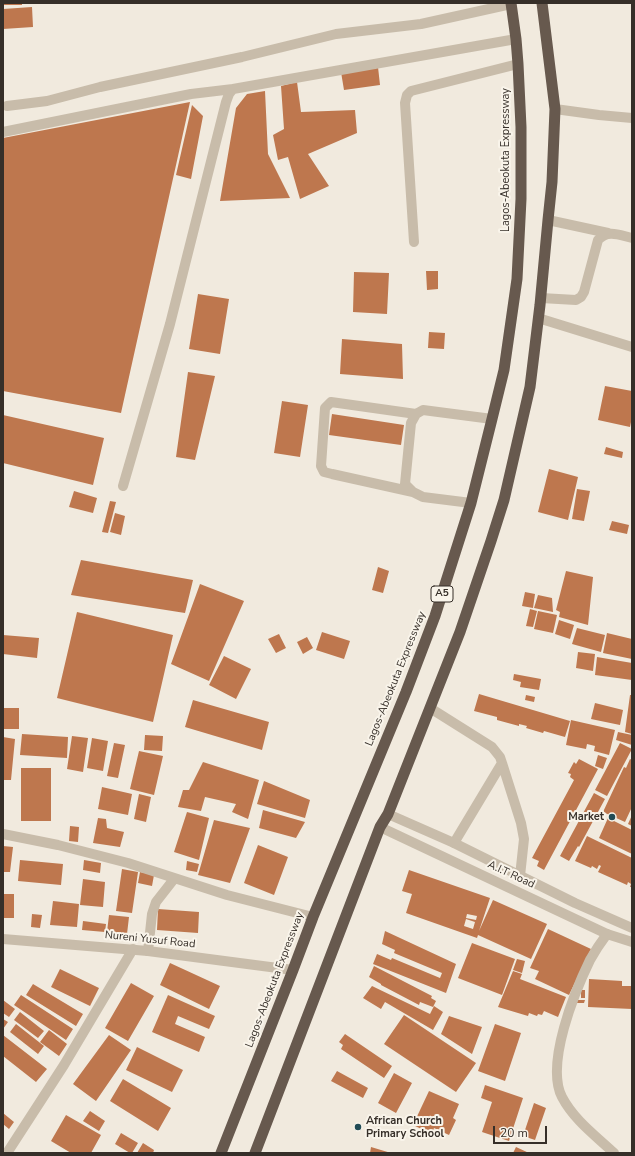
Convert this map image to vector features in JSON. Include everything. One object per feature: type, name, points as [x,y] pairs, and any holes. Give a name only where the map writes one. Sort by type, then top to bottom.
[{"type":"highway","name":"Lagos-Abeokuta Expressway","points":[[221,1153],[313,917],[406,692],[435,616],[471,503],[492,420],[504,370],[517,279],[521,199],[521,127],[518,64],[511,3]]},
{"type":"highway","name":"A5","points":[[255,1153],[380,827],[388,814],[460,632],[504,500],[530,387],[541,298],[552,182],[555,109],[542,3]]},
{"type":"street","points":[[7,106],[47,101],[100,87],[242,57],[336,34],[421,24],[511,3]]},
{"type":"street","points":[[3,132],[191,94],[233,89],[516,39]]},
{"type":"street","points":[[414,242],[405,103],[407,95],[411,91],[518,64]]},
{"type":"street","points":[[124,486],[170,324],[226,102],[233,89]]},
{"type":"street","points":[[555,109],[632,118]]},
{"type":"street","points":[[548,220],[632,238]]},
{"type":"street","points":[[541,298],[576,300],[581,297],[584,292],[598,240],[603,235],[608,233]]},
{"type":"street","points":[[538,318],[632,347]]},
{"type":"street","points":[[416,414],[331,402],[325,408],[320,466],[324,472],[413,492],[423,497],[471,503]]},
{"type":"street","points":[[413,492],[405,484],[411,423],[416,414],[423,410],[492,420]]},
{"type":"street","points":[[430,708],[492,747],[500,757],[521,823],[523,834],[524,840],[520,876]]},
{"type":"street","points":[[454,843],[502,763]]},
{"type":"street","name":"A.I.T Road","points":[[388,814],[454,843],[575,903],[632,928]]},
{"type":"street","name":"A.I.T Road","points":[[380,827],[607,934],[632,942]]},
{"type":"street","points":[[3,834],[58,845],[128,863],[227,895],[313,917]]},
{"type":"street","points":[[148,951],[152,914],[156,902],[174,879]]},
{"type":"street","points":[[607,934],[590,959],[566,1017],[556,1074],[561,1096],[572,1114],[614,1153]]},
{"type":"street","name":"Nureni Yusuf Road","points":[[3,939],[133,949],[293,970]]},
{"type":"street","points":[[7,1153],[64,1066],[133,949]]},
{"type":"building","points":[[3,3],[22,3],[22,5],[3,5]]},
{"type":"building","points":[[32,7],[33,27],[3,29],[3,9]]},
{"type":"building","points":[[378,67],[380,85],[344,90],[341,72]]},
{"type":"building","points":[[297,82],[301,112],[355,110],[357,133],[308,154],[329,186],[300,199],[288,157],[278,160],[273,135],[284,129],[281,86]]},
{"type":"building","points":[[265,91],[268,154],[290,198],[220,201],[236,108],[247,94]]},
{"type":"building","points":[[190,102],[121,413],[3,391],[3,138]]},
{"type":"building","points":[[192,105],[203,116],[191,179],[176,175]]},
{"type":"building","points":[[426,271],[438,271],[438,289],[427,290]]},
{"type":"building","points":[[354,272],[389,273],[387,314],[353,312]]},
{"type":"building","points":[[198,294],[229,299],[220,354],[189,349]]},
{"type":"building","points":[[429,332],[445,333],[444,349],[428,348]]},
{"type":"building","points":[[342,339],[402,344],[403,379],[340,374]]},
{"type":"building","points":[[188,372],[215,376],[195,460],[176,457]]},
{"type":"building","points":[[605,386],[632,391],[632,417],[630,427],[598,420]]},
{"type":"building","points":[[282,401],[308,405],[300,457],[274,453]]},
{"type":"building","points":[[332,414],[404,425],[401,445],[329,435]]},
{"type":"building","points":[[3,415],[104,438],[93,485],[3,463]]},
{"type":"building","points":[[606,447],[623,452],[622,458],[604,454]]},
{"type":"building","points":[[549,469],[578,477],[568,520],[538,512]]},
{"type":"building","points":[[577,489],[590,491],[584,521],[572,519]]},
{"type":"building","points":[[74,491],[97,498],[93,513],[69,507]]},
{"type":"building","points":[[110,501],[116,502],[108,533],[102,532]]},
{"type":"building","points":[[115,513],[125,516],[121,535],[110,532]]},
{"type":"building","points":[[612,521],[629,525],[627,534],[609,530]]},
{"type":"building","points":[[81,560],[193,580],[185,613],[71,595]]},
{"type":"building","points":[[378,567],[389,571],[383,593],[372,590]]},
{"type":"building","points":[[566,571],[593,577],[588,625],[559,617],[560,612],[556,610]]},
{"type":"building","points":[[200,584],[244,601],[209,681],[171,664]]},
{"type":"building","points":[[525,592],[535,594],[533,608],[522,606]]},
{"type":"building","points":[[538,595],[552,598],[553,612],[534,608]]},
{"type":"building","points":[[530,609],[537,611],[533,627],[526,626]]},
{"type":"building","points":[[538,611],[557,615],[553,633],[534,629]]},
{"type":"building","points":[[77,612],[173,635],[153,722],[57,698]]},
{"type":"building","points":[[559,620],[574,625],[570,639],[555,634]]},
{"type":"building","points":[[577,628],[605,635],[601,652],[572,644]]},
{"type":"building","points":[[322,632],[350,641],[344,659],[316,650]]},
{"type":"building","points":[[607,633],[632,639],[632,659],[603,653]]},
{"type":"building","points":[[279,634],[286,648],[276,653],[268,639]]},
{"type":"building","points":[[3,635],[39,638],[37,658],[3,654]]},
{"type":"building","points":[[307,637],[313,648],[303,654],[297,642]]},
{"type":"building","points":[[578,652],[595,654],[593,671],[576,668]]},
{"type":"building","points":[[224,656],[251,669],[236,699],[209,685]]},
{"type":"building","points":[[597,657],[632,663],[632,680],[595,675]]},
{"type":"building","points":[[514,674],[541,679],[539,690],[520,687],[521,682],[513,680]]},
{"type":"building","points":[[479,694],[570,721],[565,737],[544,731],[543,733],[526,728],[527,726],[519,724],[519,726],[497,720],[497,717],[474,711]]},
{"type":"building","points":[[526,695],[535,697],[534,702],[525,700]]},
{"type":"building","points":[[630,695],[632,695],[632,734],[625,732]]},
{"type":"building","points":[[193,700],[269,722],[262,750],[185,727]]},
{"type":"building","points":[[595,703],[623,710],[620,725],[591,719]]},
{"type":"building","points":[[3,708],[19,708],[19,729],[3,729]]},
{"type":"building","points":[[571,720],[615,730],[609,755],[594,751],[595,746],[587,744],[586,749],[566,745]]},
{"type":"building","points":[[618,732],[632,735],[632,745],[616,740]]},
{"type":"building","points":[[22,734],[68,737],[67,758],[20,755]]},
{"type":"building","points":[[145,735],[163,736],[162,751],[144,750]]},
{"type":"building","points":[[72,736],[88,738],[83,772],[67,769]]},
{"type":"building","points":[[3,737],[15,739],[11,780],[3,780]]},
{"type":"building","points":[[92,738],[108,741],[103,771],[87,768]]},
{"type":"building","points":[[114,743],[125,745],[118,778],[107,776]]},
{"type":"building","points":[[620,743],[632,749],[607,796],[595,790]]},
{"type":"building","points":[[139,751],[163,756],[154,795],[130,789]]},
{"type":"building","points":[[598,755],[607,758],[603,769],[595,766]]},
{"type":"building","points":[[579,759],[598,769],[544,870],[537,866],[539,861],[532,858],[574,780],[570,777],[571,774],[568,773],[574,762],[576,764]]},
{"type":"building","points":[[630,759],[632,760],[632,807],[625,822],[603,812],[624,767],[626,768]]},
{"type":"building","points":[[203,762],[259,780],[248,819],[232,812],[236,804],[205,797],[201,811],[178,807],[183,790],[189,790]]},
{"type":"building","points":[[21,768],[51,768],[51,821],[21,821]]},
{"type":"building","points":[[264,781],[310,800],[305,818],[257,804]]},
{"type":"building","points":[[102,787],[132,794],[128,815],[98,809]]},
{"type":"building","points":[[594,793],[605,799],[579,847],[578,846],[569,861],[560,856]]},
{"type":"building","points":[[139,794],[151,797],[146,822],[134,819]]},
{"type":"building","points":[[263,810],[305,822],[296,838],[259,828]]},
{"type":"building","points":[[187,812],[209,818],[199,860],[174,852]]},
{"type":"building","points":[[632,815],[632,826],[628,824]]},
{"type":"building","points":[[98,818],[106,819],[107,828],[124,832],[120,847],[93,843]]},
{"type":"building","points":[[608,818],[632,830],[632,854],[599,838]]},
{"type":"building","points":[[214,820],[250,828],[230,883],[198,875]]},
{"type":"building","points":[[70,826],[79,827],[78,842],[69,841]]},
{"type":"building","points":[[587,836],[632,858],[632,887],[630,887],[631,884],[628,882],[627,885],[598,872],[601,866],[599,865],[597,869],[592,866],[591,868],[575,861]]},
{"type":"building","points":[[258,845],[288,857],[274,895],[244,883]]},
{"type":"building","points":[[3,846],[13,847],[10,872],[3,872]]},
{"type":"building","points":[[20,860],[63,864],[61,885],[18,881]]},
{"type":"building","points":[[84,860],[101,863],[100,873],[83,870]]},
{"type":"building","points":[[187,861],[199,864],[197,872],[186,870]]},
{"type":"building","points":[[122,869],[138,872],[132,913],[116,911]]},
{"type":"building","points":[[409,870],[490,898],[479,931],[493,900],[547,924],[531,959],[478,935],[477,938],[406,913],[412,894],[402,891]],"holes":[[[467,914],[477,916],[476,920],[466,918]],[[466,919],[475,922],[473,929],[464,926]]]},
{"type":"building","points":[[140,872],[154,875],[152,886],[138,883]]},
{"type":"building","points":[[83,879],[105,882],[103,907],[80,905]]},
{"type":"building","points":[[3,894],[14,894],[14,918],[3,918]]},
{"type":"building","points":[[53,901],[79,904],[77,927],[50,925]]},
{"type":"building","points":[[158,909],[199,912],[198,933],[157,930]]},
{"type":"building","points":[[32,914],[42,915],[40,928],[31,927]]},
{"type":"building","points":[[109,915],[129,917],[127,934],[107,932]]},
{"type":"building","points":[[83,921],[106,924],[105,932],[82,930]]},
{"type":"building","points":[[548,929],[591,949],[569,995],[535,979],[539,971],[530,968]]},
{"type":"building","points":[[385,931],[456,964],[446,993],[373,964],[377,954],[391,960],[392,958],[440,978],[442,973],[394,953],[395,950],[382,944]]},
{"type":"building","points":[[472,943],[515,959],[502,995],[458,978]]},
{"type":"building","points":[[517,959],[525,961],[522,973],[513,970]]},
{"type":"building","points":[[170,963],[220,986],[209,1009],[160,985]]},
{"type":"building","points":[[374,966],[432,996],[431,998],[436,1001],[433,1007],[420,1002],[419,1005],[369,977]]},
{"type":"building","points":[[60,969],[99,988],[90,1006],[51,987]]},
{"type":"building","points":[[513,971],[522,974],[520,979],[566,997],[558,1017],[544,1011],[542,1015],[538,1014],[537,1016],[529,1013],[528,1016],[498,1007]]},
{"type":"building","points":[[589,979],[622,981],[622,986],[632,986],[632,1009],[588,1007]]},
{"type":"building","points":[[131,983],[154,996],[128,1041],[105,1028]]},
{"type":"building","points":[[33,984],[83,1014],[76,1026],[26,995]]},
{"type":"building","points":[[372,986],[430,1014],[434,1006],[443,1012],[433,1030],[385,1002],[381,1009],[363,998]]},
{"type":"building","points":[[581,990],[585,990],[585,998],[581,998]]},
{"type":"building","points":[[21,995],[73,1029],[66,1040],[14,1005]]},
{"type":"building","points":[[168,995],[215,1016],[209,1029],[178,1016],[175,1024],[205,1037],[199,1052],[152,1032]]},
{"type":"building","points":[[3,1000],[15,1009],[9,1017],[3,1013]]},
{"type":"building","points":[[574,1000],[585,1000],[584,1003],[574,1003]]},
{"type":"building","points":[[20,1012],[44,1031],[38,1038],[14,1020]]},
{"type":"building","points":[[404,1015],[476,1063],[456,1092],[384,1044]]},
{"type":"building","points":[[449,1016],[482,1027],[472,1054],[441,1034]]},
{"type":"building","points":[[3,1019],[8,1022],[3,1029]]},
{"type":"building","points":[[16,1024],[44,1046],[38,1054],[10,1032]]},
{"type":"building","points":[[495,1024],[521,1033],[505,1081],[478,1071]]},
{"type":"building","points":[[49,1030],[67,1044],[59,1056],[40,1042]]},
{"type":"building","points":[[345,1034],[392,1066],[384,1078],[341,1049],[343,1045],[339,1042]]},
{"type":"building","points":[[3,1035],[47,1069],[36,1082],[3,1056]]},
{"type":"building","points":[[109,1035],[131,1050],[96,1101],[73,1084]]},
{"type":"building","points":[[137,1047],[183,1070],[172,1092],[126,1070]]},
{"type":"building","points":[[337,1071],[368,1088],[363,1098],[331,1081]]},
{"type":"building","points":[[394,1073],[412,1083],[396,1113],[378,1103]]},
{"type":"building","points":[[123,1079],[171,1108],[158,1131],[110,1101]]},
{"type":"building","points":[[485,1085],[523,1098],[509,1141],[482,1132],[492,1102],[481,1098]]},
{"type":"building","points":[[429,1091],[459,1104],[453,1118],[456,1120],[449,1135],[434,1128],[432,1134],[413,1125]]},
{"type":"building","points":[[534,1103],[546,1108],[535,1140],[523,1136]]},
{"type":"building","points":[[90,1111],[105,1121],[99,1131],[83,1121]]},
{"type":"building","points":[[3,1113],[14,1122],[9,1129],[3,1124]]},
{"type":"building","points":[[66,1115],[101,1135],[91,1153],[71,1153],[51,1141]]},
{"type":"building","points":[[121,1133],[138,1143],[132,1153],[115,1144]]},
{"type":"building","points":[[143,1143],[154,1150],[153,1153],[137,1153]]},
{"type":"building","points":[[371,1147],[391,1153],[370,1153]]},
{"type":"building","points":[[516,1147],[529,1153],[513,1153]]},
{"type":"place","name":"Market","points":[[612,817]]},
{"type":"place","name":"African Church Primary School","points":[[358,1127]]}]
